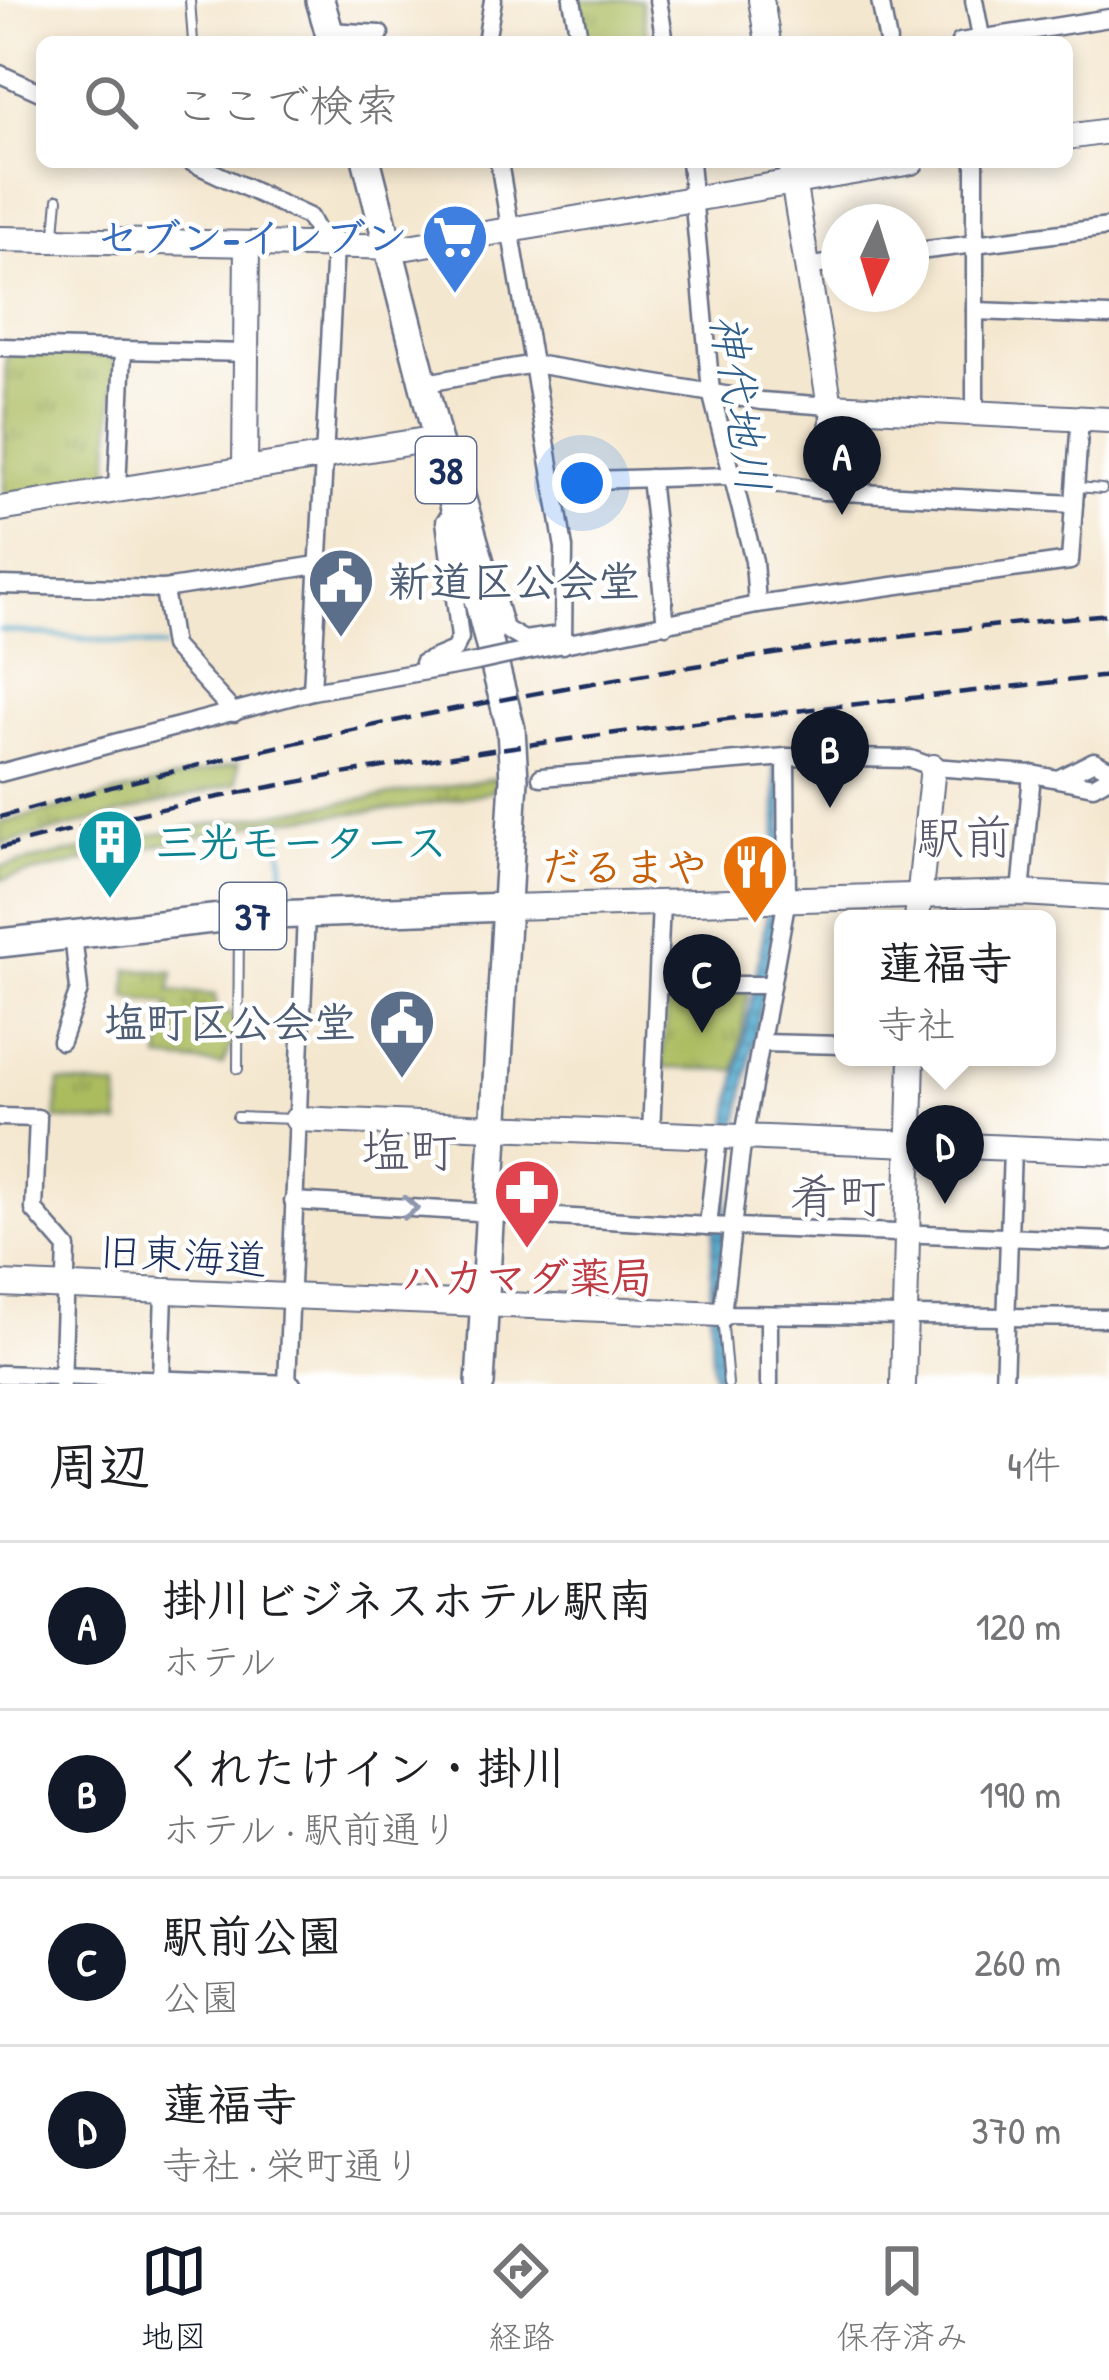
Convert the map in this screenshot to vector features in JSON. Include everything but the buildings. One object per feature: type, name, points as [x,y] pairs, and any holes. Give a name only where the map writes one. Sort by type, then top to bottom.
[{"type":"main road","points":[[320,0],[331,36]]},
{"type":"main road","name":"38","points":[[369,168],[511,729],[514,779],[508,908]]},
{"type":"main road","points":[[480,1384],[508,908]]},
{"type":"main road","name":"37","points":[[0,943],[239,916],[508,908]]},
{"type":"street","points":[[488,36],[493,0]]},
{"type":"street","points":[[572,0],[579,36]]},
{"type":"street","points":[[658,0],[664,36]]},
{"type":"street","points":[[761,0],[767,36]]},
{"type":"street","points":[[880,0],[887,36]]},
{"type":"street","points":[[974,0],[982,36]]},
{"type":"street","points":[[1006,36],[1109,18]]},
{"type":"street","points":[[331,36],[380,34]]},
{"type":"street","points":[[0,74],[36,90]]},
{"type":"street","points":[[1073,136],[1109,130]]},
{"type":"street","points":[[204,168],[308,217],[330,246],[312,692]]},
{"type":"street","points":[[501,168],[564,548],[562,640]]},
{"type":"street","points":[[691,168],[697,196],[704,391],[725,476],[754,561],[759,609]]},
{"type":"street","points":[[0,239],[391,247],[511,232],[697,196],[791,171],[831,168]]},
{"type":"street","points":[[975,414],[976,168]]},
{"type":"street","points":[[791,171],[830,406],[824,491]]},
{"type":"street","points":[[929,250],[1109,227]]},
{"type":"street","points":[[245,470],[247,244]]},
{"type":"street","points":[[807,267],[821,265]]},
{"type":"street","points":[[975,311],[1109,316]]},
{"type":"street","points":[[0,347],[248,353]]},
{"type":"street","points":[[117,490],[123,350]]},
{"type":"street","points":[[426,383],[534,364],[830,406],[1109,420]]},
{"type":"street","points":[[0,772],[312,692],[477,662],[562,640],[1070,561],[1080,419]]},
{"type":"street","points":[[0,509],[437,438]]},
{"type":"street","points":[[437,438],[458,466],[505,628],[524,640],[562,640]]},
{"type":"street","points":[[367,684],[374,673],[437,660],[454,650],[460,638],[449,539],[434,473],[437,438]]},
{"type":"street","points":[[554,482],[725,476],[824,491],[1075,495]]},
{"type":"street","points":[[650,478],[666,625]]},
{"type":"street","points":[[0,586],[164,589],[317,565]]},
{"type":"street","points":[[164,589],[173,646],[233,713]]},
{"type":"street","points":[[708,1226],[761,1042],[787,898],[786,758]]},
{"type":"street","points":[[542,777],[786,758],[911,759],[933,767],[1032,774],[1093,786],[1109,773]]},
{"type":"street","points":[[918,908],[933,767]]},
{"type":"street","points":[[1021,893],[1032,774]]},
{"type":"street","points":[[508,908],[787,898],[918,908],[1021,893],[1109,898]]},
{"type":"street","points":[[651,1134],[661,903]]},
{"type":"street","points":[[306,914],[288,1300],[722,1314],[1109,1318]]},
{"type":"street","points":[[61,1041],[79,990],[73,934]]},
{"type":"street","points":[[658,985],[769,985]]},
{"type":"street","points":[[761,1042],[834,1046]]},
{"type":"street","points":[[903,1384],[912,1066]]},
{"type":"street","name":"旧東海道","points":[[0,1117],[38,1118],[34,1210],[67,1247],[65,1287],[288,1300],[290,1384]]},
{"type":"street","points":[[297,1119],[1109,1152]]},
{"type":"street","points":[[722,1314],[731,1227],[731,1138]]},
{"type":"street","points":[[1004,1384],[1012,1149]]},
{"type":"street","points":[[293,1202],[708,1226],[1109,1241]]},
{"type":"street","points":[[0,1284],[65,1287],[63,1380]]},
{"type":"street","points":[[160,1379],[164,1293]]},
{"type":"street","points":[[769,1315],[769,1384]]},
{"type":"street","points":[[0,1374],[63,1380],[290,1384]]},
{"type":"lane","points":[[190,0],[193,36]]},
{"type":"lane","points":[[55,241],[58,199]]},
{"type":"lane","points":[[1075,495],[1102,489]]},
{"type":"lane","points":[[238,1069],[239,916]]},
{"type":"lane","points":[[237,1117],[297,1119]]},
{"type":"lane","points":[[722,1314],[728,1384]]},
{"type":"green space","points":[[577,0],[641,0],[647,36],[583,36]]},
{"type":"green space","points":[[11,354],[111,356],[116,365],[108,483],[9,499],[4,493],[6,358]]},
{"type":"green space","points":[[238,763],[237,783],[0,845],[0,823]]},
{"type":"green space","points":[[496,778],[495,791],[406,808],[269,821],[0,880],[0,867],[196,826]]},
{"type":"green space","points":[[128,969],[174,972],[170,991],[215,995],[217,1009],[237,1015],[238,1032],[222,1065],[160,1059],[169,1004],[127,998]]},
{"type":"green space","points":[[748,989],[736,1070],[662,1068],[668,991]]},
{"type":"green space","points":[[59,1082],[118,1088],[120,1124],[56,1119]]},
{"type":"water","points":[[782,764],[781,875],[728,1192],[719,1319],[723,1384],[714,1384],[711,1290],[718,1196],[771,888],[776,826],[773,765]]},
{"type":"waterway","points":[[0,630],[165,647]]},
{"type":"waterway","points":[[188,674],[219,712]]},
{"type":"waterway","points":[[280,824],[283,870],[295,896]]},
{"type":"railway","points":[[0,817],[273,748],[550,691],[828,646],[1109,614]]},
{"type":"railway","points":[[0,848],[134,815],[410,763],[692,723],[1109,676]]},
{"type":"place","name":"セブン-イレブン","points":[[455,296]]},
{"type":"place","name":"掛川ビジネスホテル駅南","points":[[842,515]]},
{"type":"place","name":"新道区公会堂","points":[[341,640]]},
{"type":"place","name":"くれたけイン・掛川","points":[[830,808]]},
{"type":"place","name":"三光モータース","points":[[110,901]]},
{"type":"place","name":"だるまや","points":[[755,926]]},
{"type":"place","name":"駅前公園","points":[[702,1033]]},
{"type":"place","name":"塩町区公会堂","points":[[402,1081]]},
{"type":"place","name":"蓮福寺","points":[[945,1204]]},
{"type":"place","name":"ハカマダ薬局","points":[[527,1251]]},
{"type":"district","name":"駅前","points":[[964,837]]},
{"type":"district","name":"塩町","points":[[409,1150]]},
{"type":"district","name":"肴町","points":[[838,1196]]},
{"type":"water label","name":"神代地川","points":[[741,403]]}]
